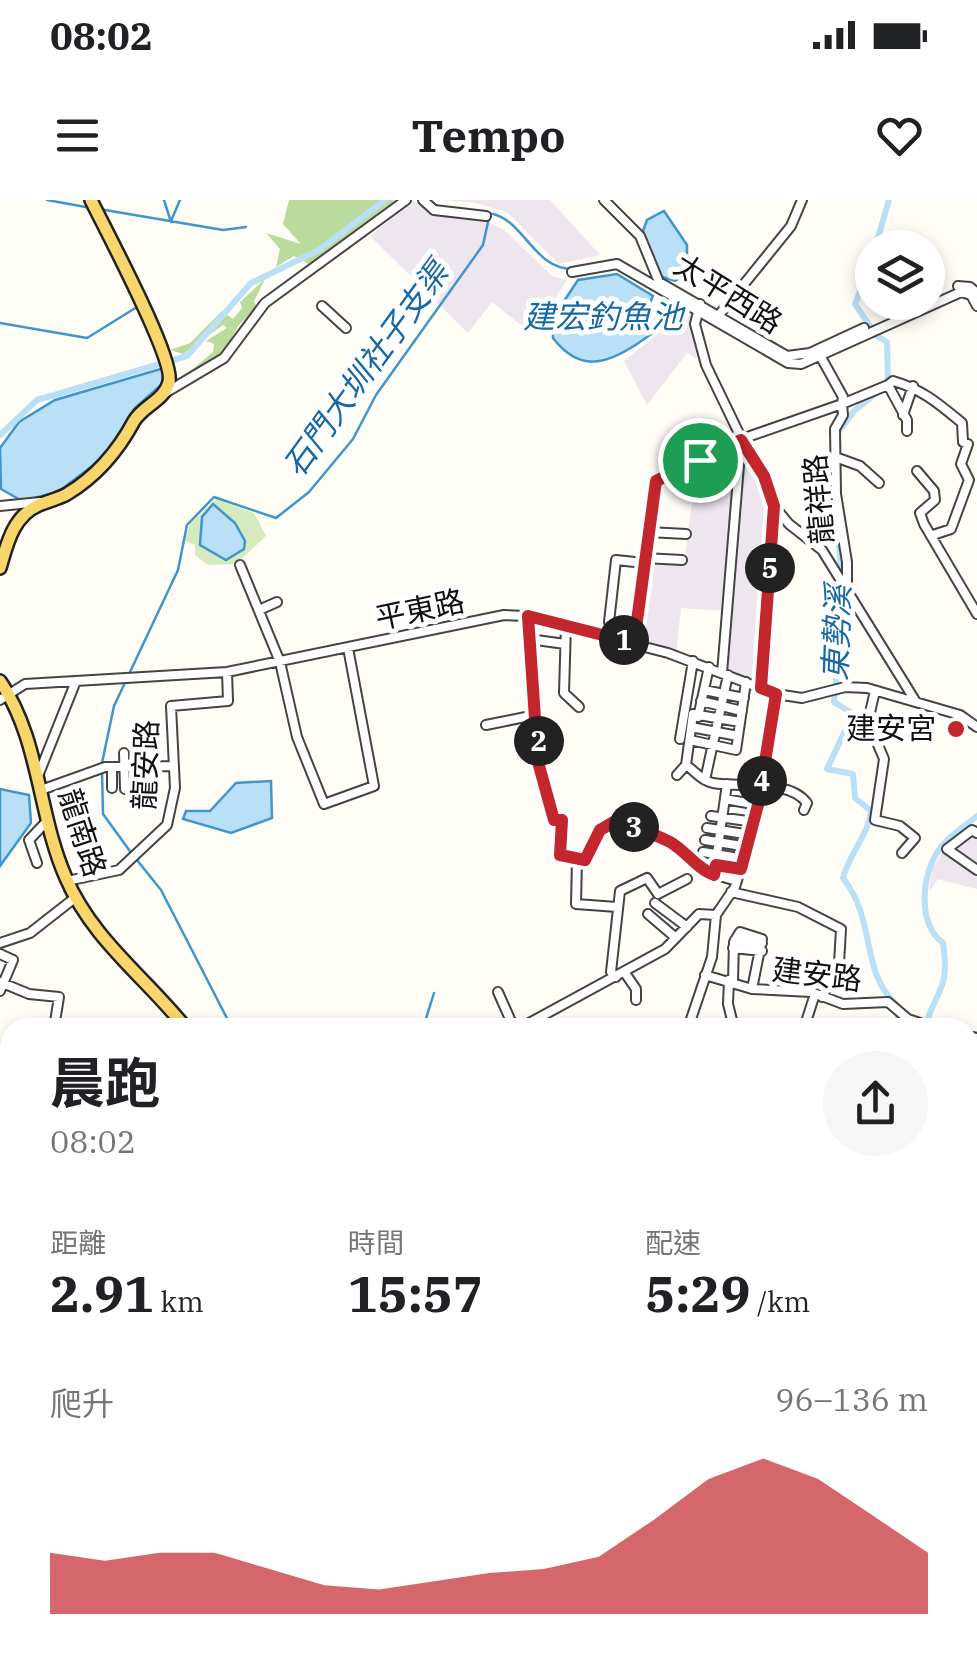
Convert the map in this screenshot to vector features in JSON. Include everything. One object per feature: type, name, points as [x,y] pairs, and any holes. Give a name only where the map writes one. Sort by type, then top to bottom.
[{"type":"main road","points":[[0,568],[18,521],[70,492],[96,472],[121,446],[140,412],[165,393],[167,361],[93,205]]},
{"type":"main road","name":"龍南路","points":[[2,690],[38,776],[67,882],[104,942],[176,1018]]},
{"type":"street","points":[[165,393],[224,358],[265,302],[406,200]]},
{"type":"street","points":[[423,200],[434,210],[486,216]]},
{"type":"street","name":"太平西路","points":[[604,200],[640,236],[655,278],[787,356],[817,353],[960,292],[971,295],[977,306]]},
{"type":"street","points":[[719,315],[791,226],[802,200]]},
{"type":"street","points":[[572,272],[617,264],[699,307],[788,363],[800,364],[817,353],[843,397],[842,404]]},
{"type":"street","points":[[958,286],[970,287],[977,293]]},
{"type":"street","points":[[322,306],[346,328]]},
{"type":"street","points":[[699,307],[695,324],[706,365],[741,440],[764,476],[774,506],[761,688]]},
{"type":"street","points":[[634,643],[656,481],[741,440],[897,382],[913,386],[962,423],[963,442],[968,444],[961,464],[970,480],[952,529],[933,535]]},
{"type":"street","points":[[887,386],[907,431]]},
{"type":"street","points":[[903,416],[913,386]]},
{"type":"street","name":"龍祥路","points":[[842,404],[843,415],[835,432],[836,494],[848,562],[847,594]]},
{"type":"street","points":[[706,780],[724,694],[741,440]]},
{"type":"street","points":[[838,458],[860,466],[878,483]]},
{"type":"street","points":[[917,471],[934,491],[935,500],[920,512],[977,614]]},
{"type":"street","points":[[0,506],[49,501]]},
{"type":"street","points":[[18,521],[22,505]]},
{"type":"street","name":"龍祥路","points":[[774,506],[822,550],[916,702]]},
{"type":"street","points":[[648,532],[686,534]]},
{"type":"street","points":[[636,630],[609,624],[616,560],[682,560]]},
{"type":"street","points":[[240,565],[280,662],[297,737],[324,804],[374,786],[348,648]]},
{"type":"street","points":[[260,610],[278,602]]},
{"type":"street","name":"平東路","points":[[2,690],[25,684],[227,672],[504,616],[528,616],[693,661],[776,694],[802,698],[845,687],[874,690],[960,716],[977,727]]},
{"type":"street","points":[[528,616],[538,762],[554,820],[562,820],[560,855],[578,859],[591,855],[600,830],[617,820],[674,844],[683,857],[737,881]]},
{"type":"street","points":[[566,625],[564,692],[579,706]]},
{"type":"street","points":[[529,638],[565,644]]},
{"type":"street","points":[[677,775],[686,765],[693,661]]},
{"type":"street","points":[[688,740],[709,667]]},
{"type":"street","name":"龍安路","points":[[67,882],[78,876],[112,874],[135,859],[170,820],[174,766],[171,706],[230,699],[227,672]]},
{"type":"street","points":[[38,776],[76,682]]},
{"type":"street","points":[[688,740],[736,750],[746,682]]},
{"type":"street","points":[[704,690],[744,698]]},
{"type":"street","points":[[874,690],[868,721],[884,759],[875,820],[900,826],[915,838],[902,853]]},
{"type":"street","points":[[691,1018],[712,958],[716,914],[737,881],[748,848],[776,694]]},
{"type":"street","points":[[701,702],[742,711]]},
{"type":"street","points":[[688,740],[696,728],[696,714]]},
{"type":"street","points":[[696,714],[740,722]]},
{"type":"street","points":[[486,725],[535,715]]},
{"type":"street","points":[[696,728],[738,736]]},
{"type":"street","points":[[124,753],[124,789]]},
{"type":"street","points":[[41,790],[136,761],[174,766]]},
{"type":"street","points":[[136,761],[138,788]]},
{"type":"street","points":[[150,762],[150,788]]},
{"type":"street","points":[[686,765],[706,780],[801,795],[807,803],[804,810]]},
{"type":"street","points":[[106,768],[112,788]]},
{"type":"street","points":[[715,870],[726,784]]},
{"type":"street","points":[[725,799],[758,805]]},
{"type":"street","points":[[711,816],[754,822]]},
{"type":"street","points":[[37,863],[29,840],[48,820]]},
{"type":"street","points":[[707,828],[751,835]]},
{"type":"street","points":[[977,833],[972,830],[950,845],[949,853],[977,870]]},
{"type":"street","points":[[705,840],[748,848]]},
{"type":"street","points":[[704,852],[743,864]]},
{"type":"street","points":[[578,859],[576,904],[617,908]]},
{"type":"street","points":[[715,870],[743,864]]},
{"type":"street","points":[[636,1000],[636,989],[621,975],[611,972],[620,892],[648,878],[658,894],[687,878]]},
{"type":"street","points":[[731,892],[798,907],[841,929],[840,964],[809,1018]]},
{"type":"street","points":[[0,943],[30,933],[76,896]]},
{"type":"street","points":[[655,903],[687,927]]},
{"type":"street","points":[[648,914],[676,938]]},
{"type":"street","points":[[537,1018],[621,975],[676,938],[699,914],[716,914]]},
{"type":"street","points":[[732,1018],[728,1004],[734,944],[743,931],[758,934],[762,946],[752,989]]},
{"type":"street","points":[[734,944],[762,946]]},
{"type":"street","points":[[0,954],[13,960],[1,986],[58,998],[55,1018]]},
{"type":"street","name":"建安路","points":[[705,975],[752,989],[819,996],[864,1006],[888,1002],[910,1018]]},
{"type":"street","points":[[498,992],[512,1018]]},
{"type":"shaded area","points":[[413,200],[429,212],[483,220],[503,229],[552,276],[567,280],[539,324],[527,330],[492,302],[468,333],[370,236]]},
{"type":"shaded area","points":[[440,200],[550,200],[600,255],[559,264],[507,212],[472,202]]},
{"type":"shaded area","points":[[679,304],[693,311],[700,355],[696,358],[687,353],[647,405],[624,361],[669,325]]},
{"type":"shaded area","points":[[738,442],[725,611],[681,608],[676,654],[634,642],[646,555],[685,558],[697,463]]},
{"type":"shaded area","points":[[745,450],[771,505],[758,683],[723,669],[741,451]]},
{"type":"shaded area","points":[[977,824],[977,889],[938,879],[929,892],[932,869],[943,852]]},
{"type":"green space","points":[[289,200],[394,201],[309,264],[294,256],[276,267],[280,249],[266,233],[301,244],[283,224]]},
{"type":"green space","points":[[265,279],[254,301],[257,307],[238,326],[221,358],[178,381],[213,352],[214,344],[206,341],[227,328],[223,325],[183,354],[170,350],[190,343],[222,311],[233,319],[242,308],[240,302]]},
{"type":"green space","points":[[216,499],[254,513],[266,536],[236,564],[208,565],[195,555],[195,545],[185,541],[190,524]]},
{"type":"water","points":[[664,211],[687,245],[687,273],[675,281],[659,276],[643,231],[647,220]]},
{"type":"water","name":"建宏釣魚池","points":[[617,274],[653,296],[649,305],[666,317],[653,332],[614,357],[593,362],[573,356],[553,338],[552,319],[578,280]]},
{"type":"water","points":[[164,368],[162,384],[134,409],[118,439],[95,464],[58,492],[22,501],[1,489],[0,448],[19,422],[55,400]]},
{"type":"water","points":[[213,504],[235,523],[245,541],[244,549],[226,560],[200,545],[202,517]]},
{"type":"water","points":[[271,781],[272,818],[231,833],[183,819],[186,811],[210,811],[236,783]]},
{"type":"water","points":[[0,789],[29,795],[31,823],[0,866]]},
{"type":"waterway","points":[[47,200],[91,208]]},
{"type":"waterway","points":[[164,200],[171,222]]},
{"type":"waterway","points":[[171,221],[180,200]]},
{"type":"waterway","points":[[0,435],[37,400],[187,356],[251,283],[319,250],[385,200]]},
{"type":"waterway","points":[[429,200],[440,208]]},
{"type":"waterway","name":"東勢溪","points":[[880,230],[889,200]]},
{"type":"waterway","points":[[99,209],[223,230],[246,227]]},
{"type":"waterway","points":[[488,213],[511,223],[547,261],[573,269]]},
{"type":"waterway","name":"石門大圳社子支渠","points":[[102,763],[114,706],[178,570],[187,525],[214,497],[276,518],[309,492],[353,439],[376,395],[483,245],[490,213]]},
{"type":"waterway","points":[[0,323],[87,338],[137,307]]},
{"type":"waterway","name":"東勢溪","points":[[836,435],[854,411],[888,384],[887,342],[877,336],[866,320]]},
{"type":"waterway","name":"東勢溪","points":[[833,481],[844,599],[834,702],[853,714],[827,769],[853,774],[855,798],[871,811],[843,878],[861,911],[877,977],[896,1004],[900,1018]]},
{"type":"waterway","points":[[102,771],[103,814],[132,854]]},
{"type":"waterway","points":[[928,1018],[945,971],[943,943],[926,911],[929,871],[944,844],[977,816]]},
{"type":"waterway","points":[[137,860],[161,890],[227,1018]]},
{"type":"waterway","points":[[426,1018],[434,993]]},
{"type":"place","name":"建安宮","points":[[956,729]]},
{"type":"route","points":[[741,440],[764,476],[774,506],[761,688],[776,694],[745,859],[741,869],[716,865],[714,875],[683,857],[674,844],[617,820],[600,830],[591,855],[585,860],[560,855],[562,820],[554,820],[538,762],[539,732],[528,616],[634,643],[653,487],[658,478],[700,460],[741,440]]}]
